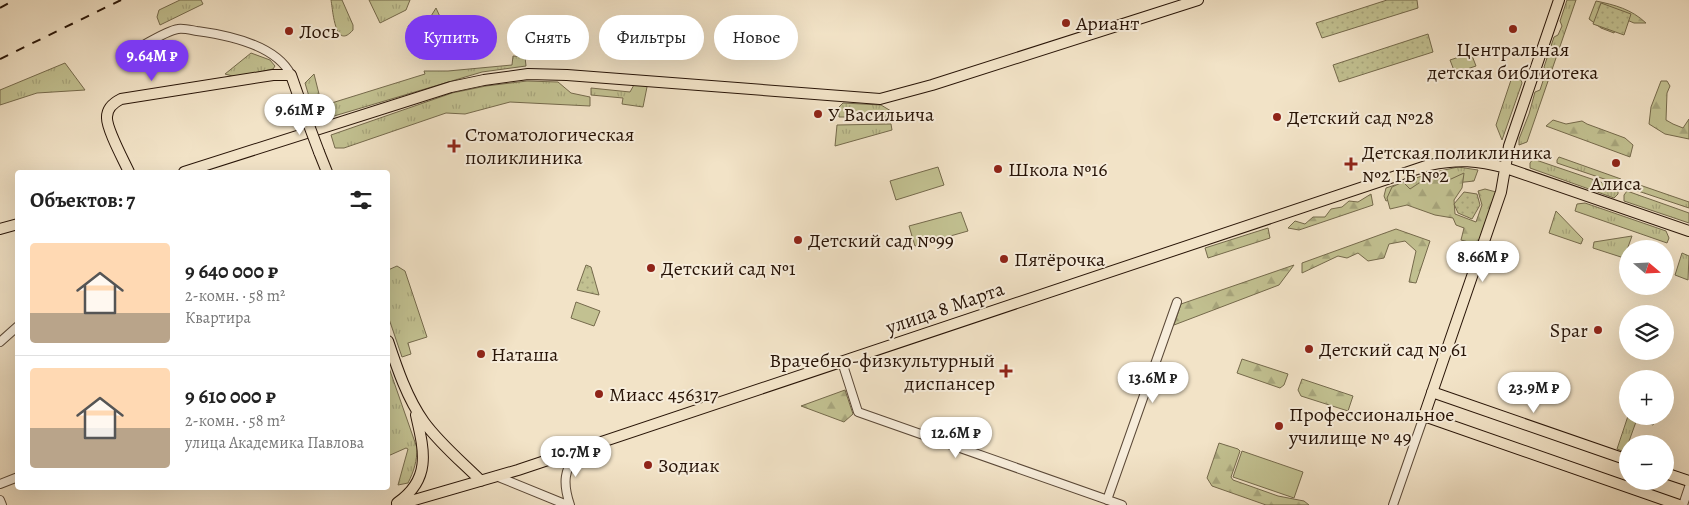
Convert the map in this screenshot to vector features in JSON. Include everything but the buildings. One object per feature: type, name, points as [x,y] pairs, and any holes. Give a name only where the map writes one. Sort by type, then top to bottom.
[{"type":"main road","points":[[190,170],[451,87],[528,74],[606,77],[880,99],[924,88],[1198,0]]},
{"type":"main road","points":[[1559,0],[1509,146],[1501,192],[1424,416],[1681,505]]},
{"type":"main road","points":[[128,170],[107,122],[108,111],[116,102],[273,75],[291,75],[326,170]]},
{"type":"main road","name":"улица 8 Марта","points":[[395,505],[481,481],[576,450],[1429,165],[1449,161],[1482,161],[1689,231]]},
{"type":"main road","points":[[0,229],[15,225]]},
{"type":"main road","points":[[390,346],[414,407],[424,450],[422,467],[416,485],[407,496],[395,505]]},
{"type":"main road","points":[[1432,392],[1619,457]]},
{"type":"main road","points":[[414,407],[433,433],[481,481]]},
{"type":"main road","points":[[1674,476],[1689,481]]},
{"type":"street","points":[[140,47],[178,28],[232,37],[269,53],[282,63],[291,75]]},
{"type":"street","points":[[1107,500],[1177,302]]},
{"type":"street","points":[[0,342],[15,329]]},
{"type":"street","points":[[842,362],[858,412],[1122,505]]},
{"type":"street","points":[[1393,505],[1424,416]]},
{"type":"street","points":[[569,505],[564,478],[576,450]]},
{"type":"street","points":[[496,476],[569,505]]},
{"type":"street","points":[[0,484],[15,478]]},
{"type":"street","points":[[1681,505],[1689,487]]},
{"type":"street","points":[[0,500],[2,505]]},
{"type":"green space","points":[[180,0],[201,0],[203,4],[160,25],[157,17],[159,10]]},
{"type":"green space","points":[[331,0],[342,0],[353,25],[353,30],[347,35],[342,36],[336,27]]},
{"type":"green space","points":[[369,0],[410,0],[406,10],[380,23]]},
{"type":"green space","points":[[1387,0],[1417,0],[1418,8],[1322,38],[1316,23]]},
{"type":"green space","points":[[1567,0],[1576,0],[1527,142],[1519,145],[1519,139],[1535,92],[1540,90],[1546,72],[1544,67],[1554,37],[1558,35],[1562,26],[1560,21]]},
{"type":"green space","points":[[1596,1],[1622,8],[1635,14],[1646,23],[1634,23],[1620,17],[1614,33],[1601,28],[1589,19]]},
{"type":"green space","points":[[1601,3],[1631,14],[1624,35],[1593,24]]},
{"type":"green space","points":[[436,8],[439,15],[432,15]]},
{"type":"green space","points":[[1428,34],[1433,52],[1339,82],[1333,65]]},
{"type":"green space","points":[[251,53],[270,60],[275,66],[273,69],[236,77],[225,74]]},
{"type":"green space","points":[[1471,53],[1476,66],[1455,73],[1450,60]]},
{"type":"green space","points":[[513,60],[525,60],[526,66],[482,72],[324,119],[320,110],[313,110],[305,83],[314,74],[322,106],[425,74],[424,71],[448,71],[512,65]]},
{"type":"green space","points":[[65,63],[85,90],[37,93],[0,105],[0,90]]},
{"type":"green space","points":[[1513,74],[1520,77],[1522,83],[1502,140],[1496,125]]},
{"type":"green space","points":[[527,81],[558,82],[571,93],[590,97],[590,106],[510,102],[465,114],[446,113],[344,148],[335,148],[331,135],[452,93],[486,86]]},
{"type":"green space","points":[[1661,81],[1667,81],[1670,86],[1667,93],[1666,120],[1683,128],[1689,119],[1689,139],[1665,134],[1649,124],[1651,107]]},
{"type":"green space","points":[[635,83],[644,83],[647,87],[643,107],[622,104],[623,98],[591,95],[591,88],[630,92]]},
{"type":"green space","points":[[843,103],[881,105],[891,111],[889,117],[839,117],[839,107]]},
{"type":"green space","points":[[1553,120],[1566,124],[1582,121],[1625,138],[1633,145],[1630,157],[1546,126]]},
{"type":"green space","points":[[891,124],[892,130],[835,146],[837,125]]},
{"type":"green space","points":[[1559,157],[1621,179],[1622,182],[1619,184],[1557,163]]},
{"type":"green space","points":[[1533,159],[1618,188],[1618,194],[1614,198],[1530,168],[1530,163]]},
{"type":"green space","points":[[938,167],[944,185],[896,200],[890,181]]},
{"type":"green space","points":[[1458,167],[1478,170],[1474,181],[1437,185],[1386,201],[1384,196],[1386,188],[1431,173]]},
{"type":"green space","points":[[1464,173],[1462,188],[1454,200],[1455,214],[1476,222],[1482,205],[1478,191],[1485,189],[1496,192],[1482,235],[1476,244],[1461,240],[1464,228],[1456,225],[1453,218],[1435,215],[1407,205],[1390,209],[1387,198],[1392,187],[1403,182],[1410,189],[1428,177],[1451,179]]},
{"type":"green space","points":[[1631,182],[1689,202],[1689,208],[1629,188],[1628,184]]},
{"type":"green space","points":[[1627,191],[1689,213],[1689,223],[1624,201],[1624,195]]},
{"type":"green space","points":[[1464,192],[1477,194],[1480,205],[1472,219],[1458,213],[1454,204]]},
{"type":"green space","points":[[1371,194],[1373,205],[1299,230],[1288,228],[1295,221],[1305,224],[1313,217],[1325,217],[1331,209],[1342,207],[1349,201],[1358,202]]},
{"type":"green space","points":[[1585,203],[1666,231],[1669,238],[1668,240],[1658,240],[1575,211],[1577,204]]},
{"type":"green space","points":[[1556,211],[1583,239],[1581,244],[1549,233]]},
{"type":"green space","points":[[961,212],[968,231],[915,246],[909,226]]},
{"type":"green space","points":[[1268,228],[1270,238],[1208,258],[1205,248]]},
{"type":"green space","points":[[1396,229],[1430,241],[1416,283],[1409,282],[1416,251],[1405,241],[1389,244],[1384,258],[1368,261],[1358,253],[1347,258],[1338,256],[1302,273],[1302,263]]},
{"type":"green space","points":[[1632,236],[1631,240],[1619,240],[1619,256],[1593,248],[1594,242]]},
{"type":"green space","points":[[1682,253],[1689,256],[1688,280],[1675,275]]},
{"type":"green space","points":[[586,265],[591,267],[599,295],[577,290]]},
{"type":"green space","points":[[1294,265],[1279,285],[1174,325],[1181,304]]},
{"type":"green space","points":[[397,266],[405,271],[427,337],[408,343],[411,354],[402,357],[390,322],[390,269]]},
{"type":"green space","points":[[576,302],[600,311],[594,326],[571,318]]},
{"type":"green space","points":[[1242,359],[1288,374],[1284,385],[1280,388],[1237,373]]},
{"type":"green space","points":[[390,371],[417,448],[415,466],[408,483],[398,485],[408,449],[406,448],[390,455]]},
{"type":"green space","points":[[1302,379],[1353,396],[1348,411],[1301,396],[1298,390]]},
{"type":"green space","points":[[845,390],[853,414],[844,422],[801,406]]},
{"type":"green space","points":[[1625,425],[1635,425],[1631,435],[1622,435]]},
{"type":"green space","points":[[1219,443],[1240,451],[1231,477],[1233,480],[1278,496],[1304,501],[1309,505],[1266,505],[1212,486],[1207,478]]},
{"type":"green space","points":[[1242,451],[1303,472],[1294,498],[1233,477]]},
{"type":"railway","points":[[0,8],[14,0]]},
{"type":"railway","points":[[0,59],[121,0]]},
{"type":"place","name":"Ариант","points":[[1066,23]]},
{"type":"place","name":"Центральная детская библиотека","points":[[1513,29]]},
{"type":"place","name":"Лось","points":[[289,31]]},
{"type":"place","name":"У Васильича","points":[[818,114]]},
{"type":"place","name":"Детский сад №28","points":[[1277,117]]},
{"type":"place","name":"Стоматологическая поликлиника","points":[[454,146]]},
{"type":"place","name":"Алиса","points":[[1616,163]]},
{"type":"place","name":"Детская поликлиника №2 ГБ №2","points":[[1351,164]]},
{"type":"place","name":"Школа №16","points":[[998,169]]},
{"type":"place","name":"Детский сад №99","points":[[798,240]]},
{"type":"place","name":"Пятёрочка","points":[[1004,259]]},
{"type":"place","name":"Детский сад №1","points":[[651,268]]},
{"type":"place","name":"Spar","points":[[1598,330]]},
{"type":"place","name":"Детский сад № 61","points":[[1309,349]]},
{"type":"place","name":"Наташа","points":[[481,354]]},
{"type":"place","name":"Врачебно-физкультурный диспансер","points":[[1006,371]]},
{"type":"place","name":"Миасс 456317","points":[[599,394]]},
{"type":"place","name":"Профессиональное училище № 49","points":[[1279,426]]},
{"type":"place","name":"Зодиак","points":[[648,465]]}]
